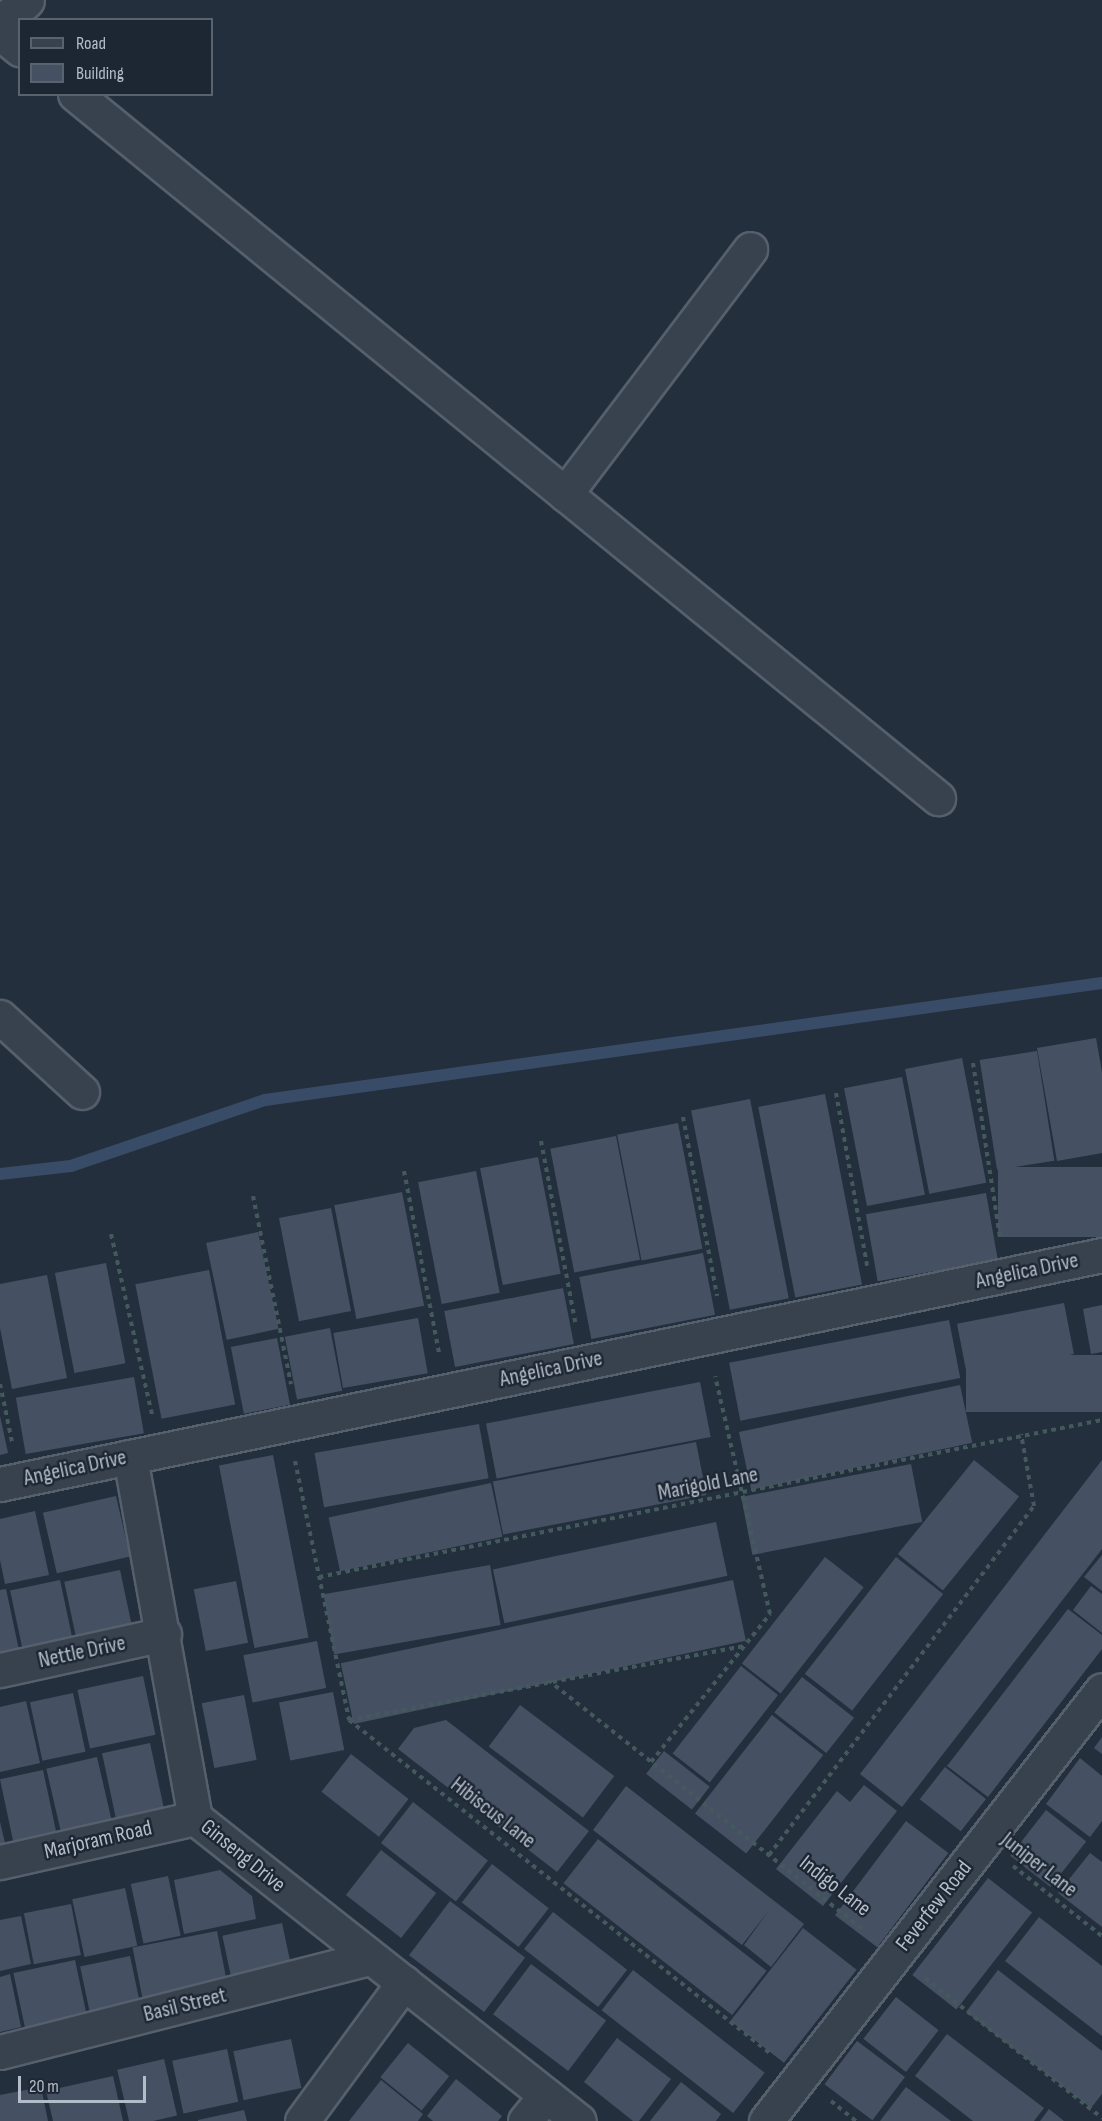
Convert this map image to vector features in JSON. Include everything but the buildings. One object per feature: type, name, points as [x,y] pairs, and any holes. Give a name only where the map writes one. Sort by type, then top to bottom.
[{"type":"street","points":[[0,23],[27,0]]},
{"type":"street","points":[[0,33],[18,47]]},
{"type":"street","points":[[77,96],[938,798]]},
{"type":"street","points":[[565,494],[750,249]]},
{"type":"street","points":[[1,1019],[82,1092]]},
{"type":"street","name":"Angelica Drive","points":[[10,1481],[1102,1256]]},
{"type":"street","name":"Ginseng Drive","points":[[145,1454],[164,1634],[195,1818],[369,1958],[404,1982],[579,2121]]},
{"type":"street","name":"Nettle Drive","points":[[0,1670],[164,1634]]},
{"type":"street","name":"Feverfew Road","points":[[766,2121],[1102,1690]]},
{"type":"street","name":"Marjoram Road","points":[[0,1862],[195,1818]]},
{"type":"street","name":"Basil Street","points":[[0,2052],[369,1958]]},
{"type":"street","points":[[302,2121],[404,1982]]},
{"type":"street","points":[[525,2121],[546,2095]]},
{"type":"path","points":[[973,1063],[1006,1275]]},
{"type":"path","points":[[836,1093],[873,1302]]},
{"type":"path","points":[[651,1762],[770,1614],[742,1494],[715,1336],[683,1117]]},
{"type":"path","points":[[541,1141],[583,1362]]},
{"type":"path","points":[[404,1171],[447,1390]]},
{"type":"path","points":[[254,1196],[319,1577],[348,1720],[548,1680],[744,1645]]},
{"type":"path","points":[[111,1234],[145,1454]]},
{"type":"path","points":[[0,1384],[10,1481]]},
{"type":"path","name":"Marigold Lane","points":[[319,1577],[742,1494],[1022,1434],[1102,1420]]},
{"type":"path","points":[[769,1855],[1034,1506],[1022,1434]]},
{"type":"path","name":"Indigo Lane","points":[[548,1680],[1102,2117]]},
{"type":"path","name":"Hibiscus Lane","points":[[348,1720],[856,2121]]},
{"type":"path","name":"Juniper Lane","points":[[984,1842],[1102,1936]]},
{"type":"path","points":[[1099,2121],[1102,2117]]},
{"type":"waterway","points":[[0,1174],[71,1166],[265,1100],[1102,983]]}]
